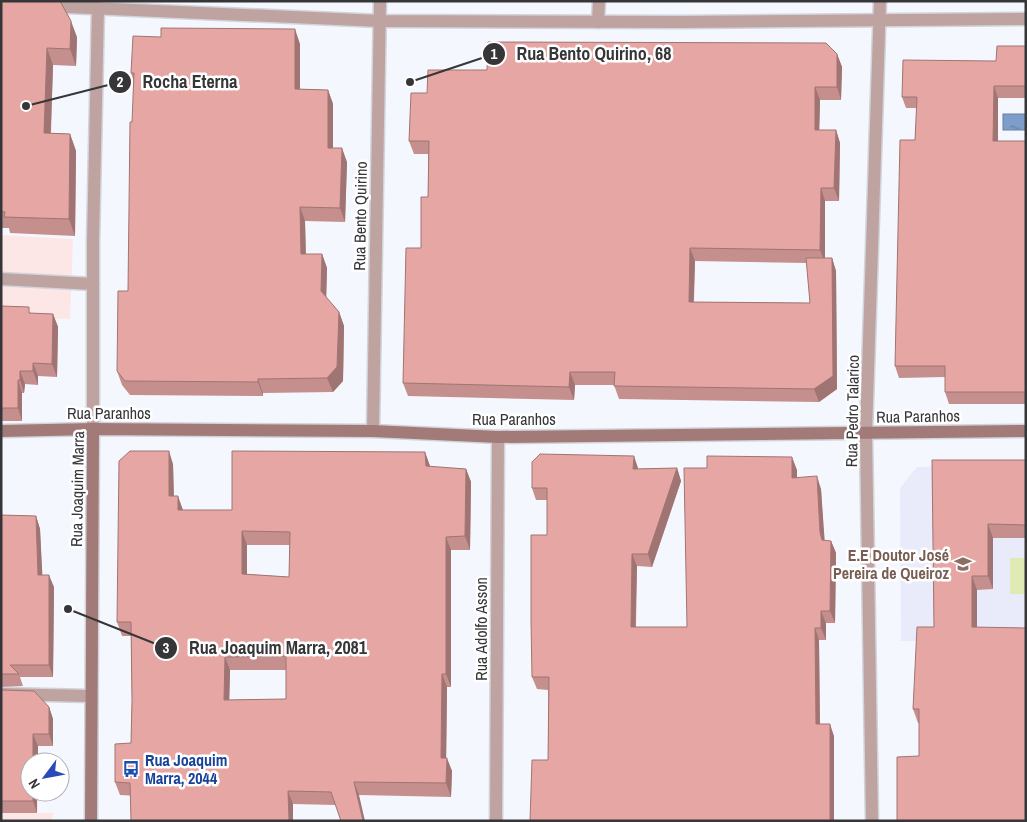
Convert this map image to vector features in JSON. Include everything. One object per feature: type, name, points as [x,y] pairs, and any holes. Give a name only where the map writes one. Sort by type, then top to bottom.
[{"type":"street","name":"Rua Bento Quirino","points":[[373,431],[380,1]]},
{"type":"street","points":[[598,1],[598,22]]},
{"type":"street","name":"Rua Pedro Talarico","points":[[872,821],[866,434],[880,1]]},
{"type":"street","points":[[30,5],[380,21],[1026,20]]},
{"type":"street","name":"Rua Joaquim Marra","points":[[91,821],[93,284],[98,8]]},
{"type":"street","points":[[1,279],[93,284]]},
{"type":"street","name":"Rua Paranhos","points":[[1,431],[93,429],[373,431],[498,437],[1026,431]]},
{"type":"street","name":"Rua Adolfo Asson","points":[[496,821],[498,437]]},
{"type":"street","points":[[1,694],[91,696]]},
{"type":"shaded area","points":[[1,235],[73,239],[70,319],[1,317]]},
{"type":"shaded area","name":"E.E Doutor José Pereira de Queiroz","points":[[1026,465],[1026,641],[901,641],[900,488],[917,467]]},
{"type":"shaded area","points":[[1,813],[53,813],[52,821],[1,821]]},
{"type":"green space","points":[[1010,558],[1026,558],[1026,594],[1010,594]]},
{"type":"water","points":[[1003,114],[1026,114],[1026,130],[1003,130]]},
{"type":"building","points":[[1,1],[60,1],[71,21],[70,49],[47,48],[44,133],[70,134],[69,219],[4,217],[5,212],[1,211]]},
{"type":"building","points":[[161,28],[295,29],[295,89],[328,90],[328,148],[342,148],[340,208],[300,207],[301,254],[322,254],[321,291],[339,312],[337,367],[327,378],[258,379],[258,382],[125,381],[117,371],[118,291],[128,291],[130,122],[132,122],[134,73],[131,73],[133,36],[161,37]]},
{"type":"building","points":[[488,42],[826,43],[837,54],[837,87],[815,87],[815,130],[836,130],[834,188],[821,188],[820,250],[690,248],[689,302],[810,303],[806,258],[832,258],[833,376],[814,389],[614,386],[615,372],[570,372],[569,387],[403,383],[406,248],[421,248],[421,197],[428,197],[429,141],[409,141],[411,93],[427,93],[428,70],[487,70]]},
{"type":"building","points":[[997,46],[1026,46],[1026,86],[994,86],[993,141],[1026,141],[1026,392],[945,392],[945,366],[895,366],[900,140],[915,140],[917,97],[902,97],[903,60],[996,61]]},
{"type":"building","points":[[1,306],[29,307],[29,313],[53,314],[52,364],[33,363],[33,371],[20,371],[20,380],[18,380],[18,408],[1,408]]},
{"type":"building","points":[[130,451],[169,451],[169,496],[178,496],[178,510],[232,510],[232,451],[425,452],[426,466],[466,469],[465,536],[446,537],[446,674],[442,674],[441,758],[447,758],[446,783],[354,782],[363,821],[341,821],[331,792],[288,791],[289,821],[131,821],[130,783],[115,782],[115,744],[131,743],[132,701],[131,622],[117,622],[119,461]],"holes":[[[242,531],[290,532],[289,577],[242,574]],[[286,656],[286,699],[224,700],[225,657]]]},
{"type":"building","points":[[540,454],[634,456],[633,469],[677,468],[648,554],[632,554],[631,627],[687,627],[684,468],[707,468],[707,456],[792,457],[792,478],[817,476],[820,532],[822,540],[831,541],[830,611],[821,611],[821,628],[815,628],[816,724],[830,724],[830,821],[530,821],[532,760],[548,760],[549,677],[532,677],[531,535],[547,535],[547,488],[532,488],[532,462]]},
{"type":"building","points":[[932,460],[1026,460],[1026,525],[988,524],[988,576],[972,576],[972,627],[1026,628],[1026,821],[897,821],[897,757],[919,756],[919,709],[913,709],[917,627],[934,627]]},
{"type":"building","points":[[1,515],[36,516],[38,575],[49,575],[49,665],[10,665],[19,674],[1,674]]},
{"type":"building","points":[[1,690],[34,691],[49,707],[49,734],[33,734],[33,752],[20,752],[20,801],[1,801]]},
{"type":"place","name":"Rua Bento Quirino, 68","points":[[410,82]]},
{"type":"place","name":"Rocha Eterna","points":[[26,106]]},
{"type":"place","name":"E.E Doutor José Pereira de Queiroz","points":[[963,564]]},
{"type":"place","name":"Rua Joaquim Marra, 2081","points":[[68,609]]},
{"type":"place","name":"Rua Joaquim Marra, 2044","points":[[131,769]]}]
